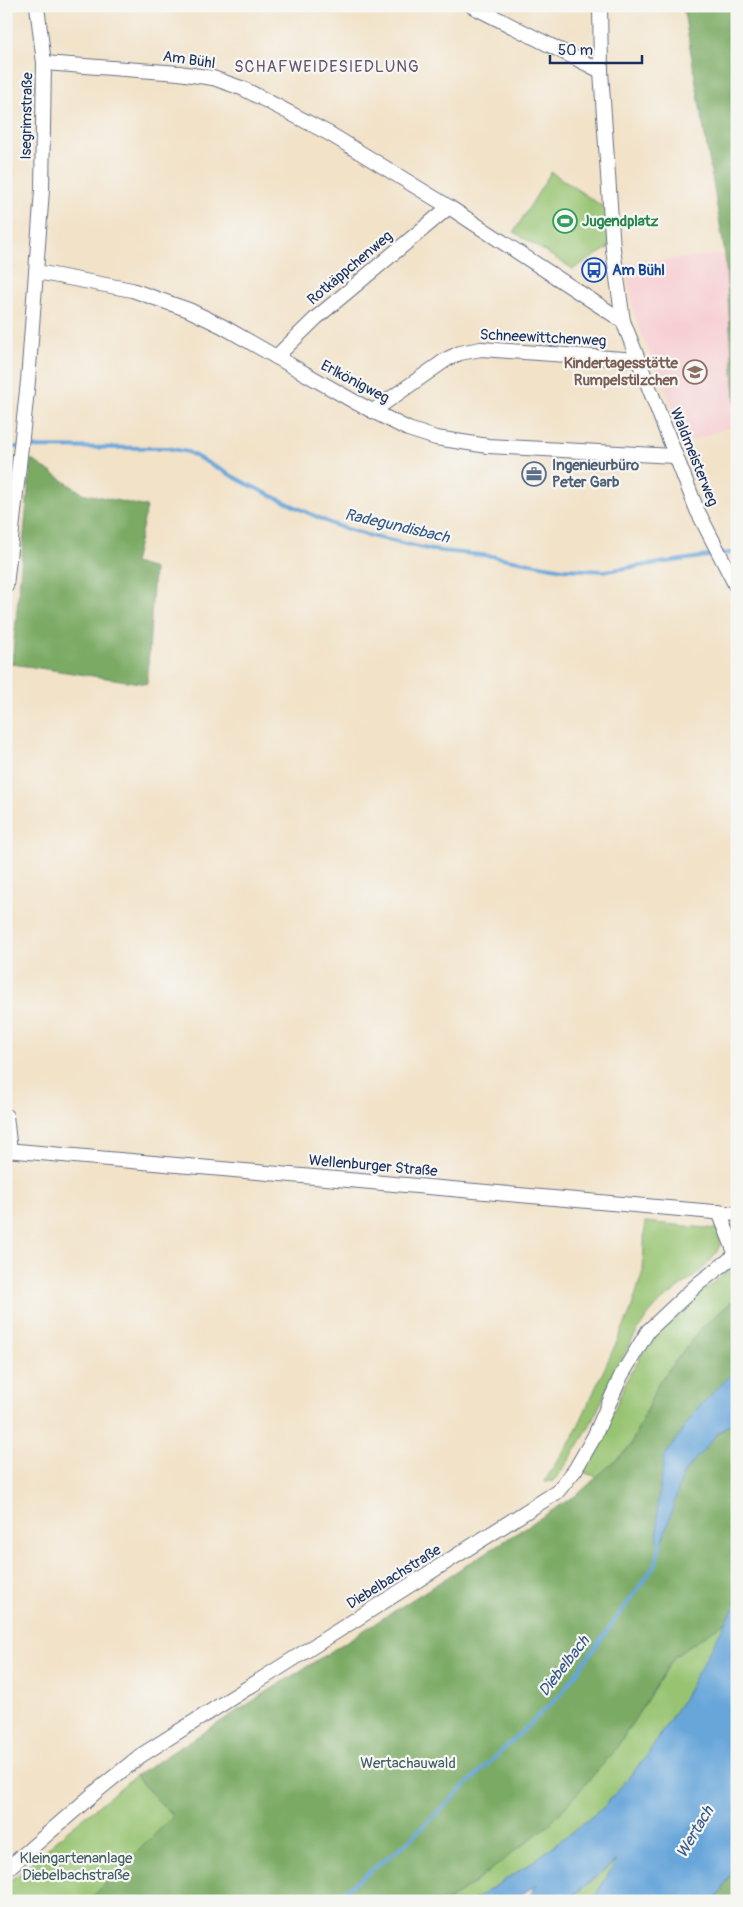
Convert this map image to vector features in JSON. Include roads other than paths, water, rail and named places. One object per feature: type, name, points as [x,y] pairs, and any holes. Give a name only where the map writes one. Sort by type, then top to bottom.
[{"type":"street","name":"Isegrimstraße","points":[[6,586],[37,272],[42,190],[44,63],[37,6]]},
{"type":"street","points":[[472,6],[601,71]]},
{"type":"street","name":"Waldmeisterweg","points":[[600,6],[601,71],[613,249],[623,321],[674,456],[697,510],[737,588]]},
{"type":"street","name":"Am Bühl","points":[[44,63],[129,68],[213,78],[244,89],[330,134],[449,207],[623,321]]},
{"type":"street","name":"Rotkäppchenweg","points":[[276,358],[316,318],[449,207]]},
{"type":"street","name":"Erlkönigweg","points":[[37,272],[132,290],[171,303],[222,326],[276,358],[408,429],[436,438],[480,446],[674,456]]},
{"type":"street","name":"Schneewittchenweg","points":[[373,411],[460,353],[481,349],[638,360]]},
{"type":"street","points":[[6,1116],[8,1150]]},
{"type":"street","name":"Wellenburger Straße","points":[[8,1150],[737,1214]]},
{"type":"street","points":[[719,1212],[736,1255]]},
{"type":"street","name":"Diebelbachstraße","points":[[6,1870],[140,1756],[557,1492],[575,1470],[594,1438],[621,1376],[648,1331],[700,1283],[736,1255]]},
{"type":"water","points":[[737,1369],[737,1419],[718,1433],[683,1474],[662,1543],[658,1542],[657,1508],[664,1457],[697,1409]]},
{"type":"water","name":"Wertach","points":[[737,1602],[737,1865],[715,1901],[592,1901],[617,1860],[566,1901],[526,1901],[537,1884],[520,1895],[506,1900],[472,1901],[530,1864],[603,1808],[646,1757],[680,1704]]},
{"type":"waterway","name":"Radegundisbach","points":[[6,447],[167,448],[188,452],[247,484],[332,524],[366,535],[432,550],[491,556],[563,569],[606,571],[715,555]]},
{"type":"waterway","name":"Radegundisbach","points":[[722,554],[737,552]]},
{"type":"waterway","name":"Diebelbach","points":[[332,1901],[405,1844],[561,1694],[656,1564],[661,1539]]},
{"type":"place","name":"Jugendplatz","points":[[565,221]]},
{"type":"place","name":"Am Bühl","points":[[594,270]]},
{"type":"place","name":"Kindertagesstätte Rumpelstilzchen","points":[[695,372]]},
{"type":"place","name":"Ingenieurbüro Peter Garb","points":[[534,474]]},
{"type":"district","name":"SCHAFWEIDESIEDLUNG","points":[[327,67]]},
{"type":"park label","name":"Wertachauwald","points":[[408,1763]]},
{"type":"park label","name":"Kleingartenanlage Diebelbachstraße","points":[[76,1866]]}]
